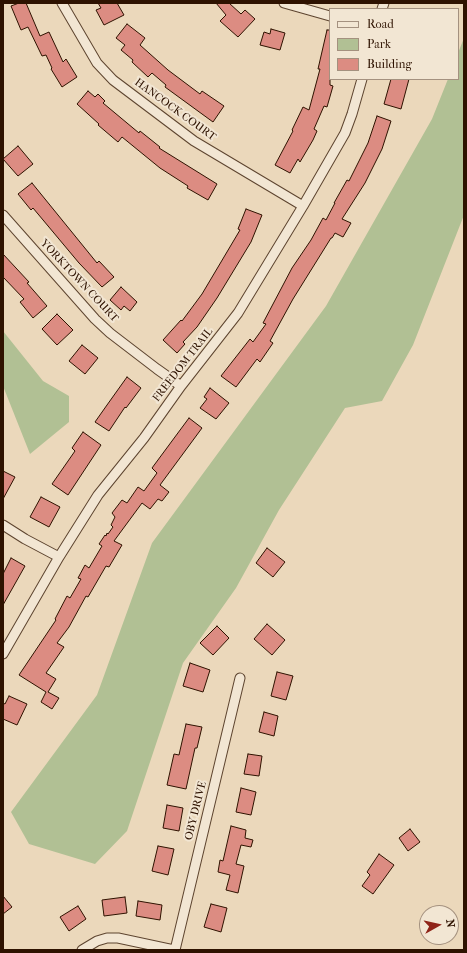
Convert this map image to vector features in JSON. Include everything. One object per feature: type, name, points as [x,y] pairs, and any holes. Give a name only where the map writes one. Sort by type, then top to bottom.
[{"type":"street","name":"HANCOCK COURT","points":[[62,3],[97,63],[113,80],[194,141],[303,206]]},
{"type":"street","points":[[284,3],[329,16]]},
{"type":"street","name":"FREEDOM TRAIL","points":[[3,654],[59,557],[98,495],[144,438],[181,386],[238,313],[345,133],[362,80]]},
{"type":"street","name":"YORKTOWN COURT","points":[[3,215],[95,319],[139,356],[181,386]]},
{"type":"street","points":[[3,525],[25,539],[59,557]]},
{"type":"street","name":"OBY DRIVE","points":[[82,950],[97,941],[107,938],[118,938],[174,950],[240,678]]},
{"type":"green space","points":[[464,38],[464,215],[413,345],[382,401],[345,408],[279,510],[236,588],[183,663],[127,831],[95,864],[29,844],[11,812],[97,695],[152,543],[326,306],[432,119],[448,80],[459,80],[459,50]]},
{"type":"green space","points":[[3,331],[43,381],[69,396],[69,422],[30,454],[3,386]]},
{"type":"building","points":[[19,3],[26,3],[40,36],[49,32],[63,62],[66,59],[77,77],[62,87],[51,69],[52,68],[46,55],[42,56],[28,27],[21,30],[11,6]]},
{"type":"building","points":[[98,3],[117,3],[124,15],[104,25],[96,10],[101,8]]},
{"type":"building","points":[[216,3],[229,3],[241,14],[245,10],[255,19],[238,37],[220,21],[226,15]]},
{"type":"building","points":[[127,24],[145,38],[140,45],[168,70],[200,94],[202,91],[224,106],[213,122],[165,87],[166,85],[152,73],[148,77],[132,62],[133,60],[121,50],[125,45],[116,38]]},
{"type":"building","points":[[271,29],[285,33],[280,50],[260,45],[264,32],[270,34]]},
{"type":"building","points":[[327,30],[329,30],[329,80],[330,85],[333,86],[327,107],[324,106],[314,129],[317,131],[313,140],[300,162],[298,159],[290,173],[275,165],[293,131],[292,130],[303,107],[309,110],[320,69],[318,69]]},
{"type":"building","points":[[391,80],[409,80],[401,109],[384,104]]},
{"type":"building","points":[[88,91],[95,97],[98,94],[105,101],[103,103],[139,133],[140,131],[160,147],[159,148],[217,184],[208,200],[187,188],[188,186],[160,168],[122,137],[118,142],[98,125],[99,124],[77,104]]},
{"type":"building","points":[[377,116],[391,121],[382,149],[365,183],[342,219],[351,223],[343,237],[335,233],[331,238],[293,299],[270,341],[273,343],[260,362],[257,359],[236,387],[221,376],[250,339],[253,342],[266,324],[263,323],[292,268],[311,240],[323,218],[326,220],[347,180],[349,181],[368,143]]},
{"type":"building","points":[[18,146],[33,164],[18,176],[3,159]]},
{"type":"building","points":[[32,183],[97,263],[99,261],[114,277],[102,287],[79,263],[33,208],[31,210],[18,194]]},
{"type":"building","points":[[246,209],[262,215],[251,242],[217,298],[197,327],[183,342],[185,344],[177,353],[163,340],[181,320],[182,321],[202,294],[240,230],[238,229]]},
{"type":"building","points":[[3,254],[29,282],[27,283],[47,306],[33,318],[20,302],[24,299],[3,277]]},
{"type":"building","points":[[121,287],[137,302],[130,311],[124,306],[121,310],[110,300]]},
{"type":"building","points":[[57,314],[73,330],[57,345],[42,329]]},
{"type":"building","points":[[82,345],[98,358],[85,374],[69,361]]},
{"type":"building","points":[[127,377],[141,388],[126,408],[125,407],[109,431],[95,422]]},
{"type":"building","points":[[210,388],[229,403],[216,419],[200,408],[207,399],[204,397]]},
{"type":"building","points":[[189,418],[202,428],[160,485],[169,492],[162,501],[158,499],[150,509],[142,503],[114,541],[122,545],[109,567],[106,566],[88,597],[86,596],[69,627],[57,643],[64,647],[46,673],[56,679],[48,692],[59,698],[52,709],[41,702],[46,692],[19,675],[56,620],[55,619],[67,596],[70,598],[81,579],[78,578],[85,565],[89,568],[102,546],[99,544],[113,527],[111,525],[115,517],[112,513],[122,500],[127,503],[138,487],[144,491],[157,473],[152,468]]},
{"type":"building","points":[[83,432],[101,445],[68,495],[52,484],[75,451],[72,448]]},
{"type":"building","points":[[3,471],[15,477],[3,499]]},
{"type":"building","points":[[41,497],[60,507],[49,527],[30,517]]},
{"type":"building","points":[[267,548],[285,562],[273,577],[256,563]]},
{"type":"building","points":[[11,558],[25,566],[3,605],[3,574]]},
{"type":"building","points":[[267,624],[285,640],[272,655],[254,639]]},
{"type":"building","points":[[217,626],[229,638],[213,655],[200,643]]},
{"type":"building","points":[[190,663],[210,670],[203,692],[183,686]]},
{"type":"building","points":[[277,672],[293,676],[286,700],[271,696]]},
{"type":"building","points":[[9,696],[27,704],[17,725],[3,719],[3,703],[5,704]]},
{"type":"building","points":[[264,712],[278,716],[274,736],[259,732]]},
{"type":"building","points":[[186,724],[202,727],[197,748],[195,748],[186,789],[167,785],[174,754],[179,755]]},
{"type":"building","points":[[248,754],[262,756],[259,776],[244,774]]},
{"type":"building","points":[[241,788],[256,792],[251,815],[236,812]]},
{"type":"building","points":[[167,805],[183,808],[179,831],[163,828]]},
{"type":"building","points":[[231,826],[246,830],[245,838],[253,840],[251,847],[241,845],[236,864],[244,866],[238,893],[226,890],[230,875],[218,872],[220,860],[223,861]]},
{"type":"building","points":[[410,829],[420,842],[408,851],[399,838]]},
{"type":"building","points":[[158,846],[174,849],[168,875],[152,871]]},
{"type":"building","points":[[379,854],[394,865],[373,894],[362,886],[370,875],[367,872]]},
{"type":"building","points":[[3,896],[12,907],[3,914]]},
{"type":"building","points":[[125,897],[127,913],[104,916],[102,900]]},
{"type":"building","points":[[138,901],[162,905],[160,920],[136,916]]},
{"type":"building","points":[[211,904],[227,908],[221,932],[204,927]]},
{"type":"building","points":[[78,906],[86,919],[69,931],[60,917]]}]
